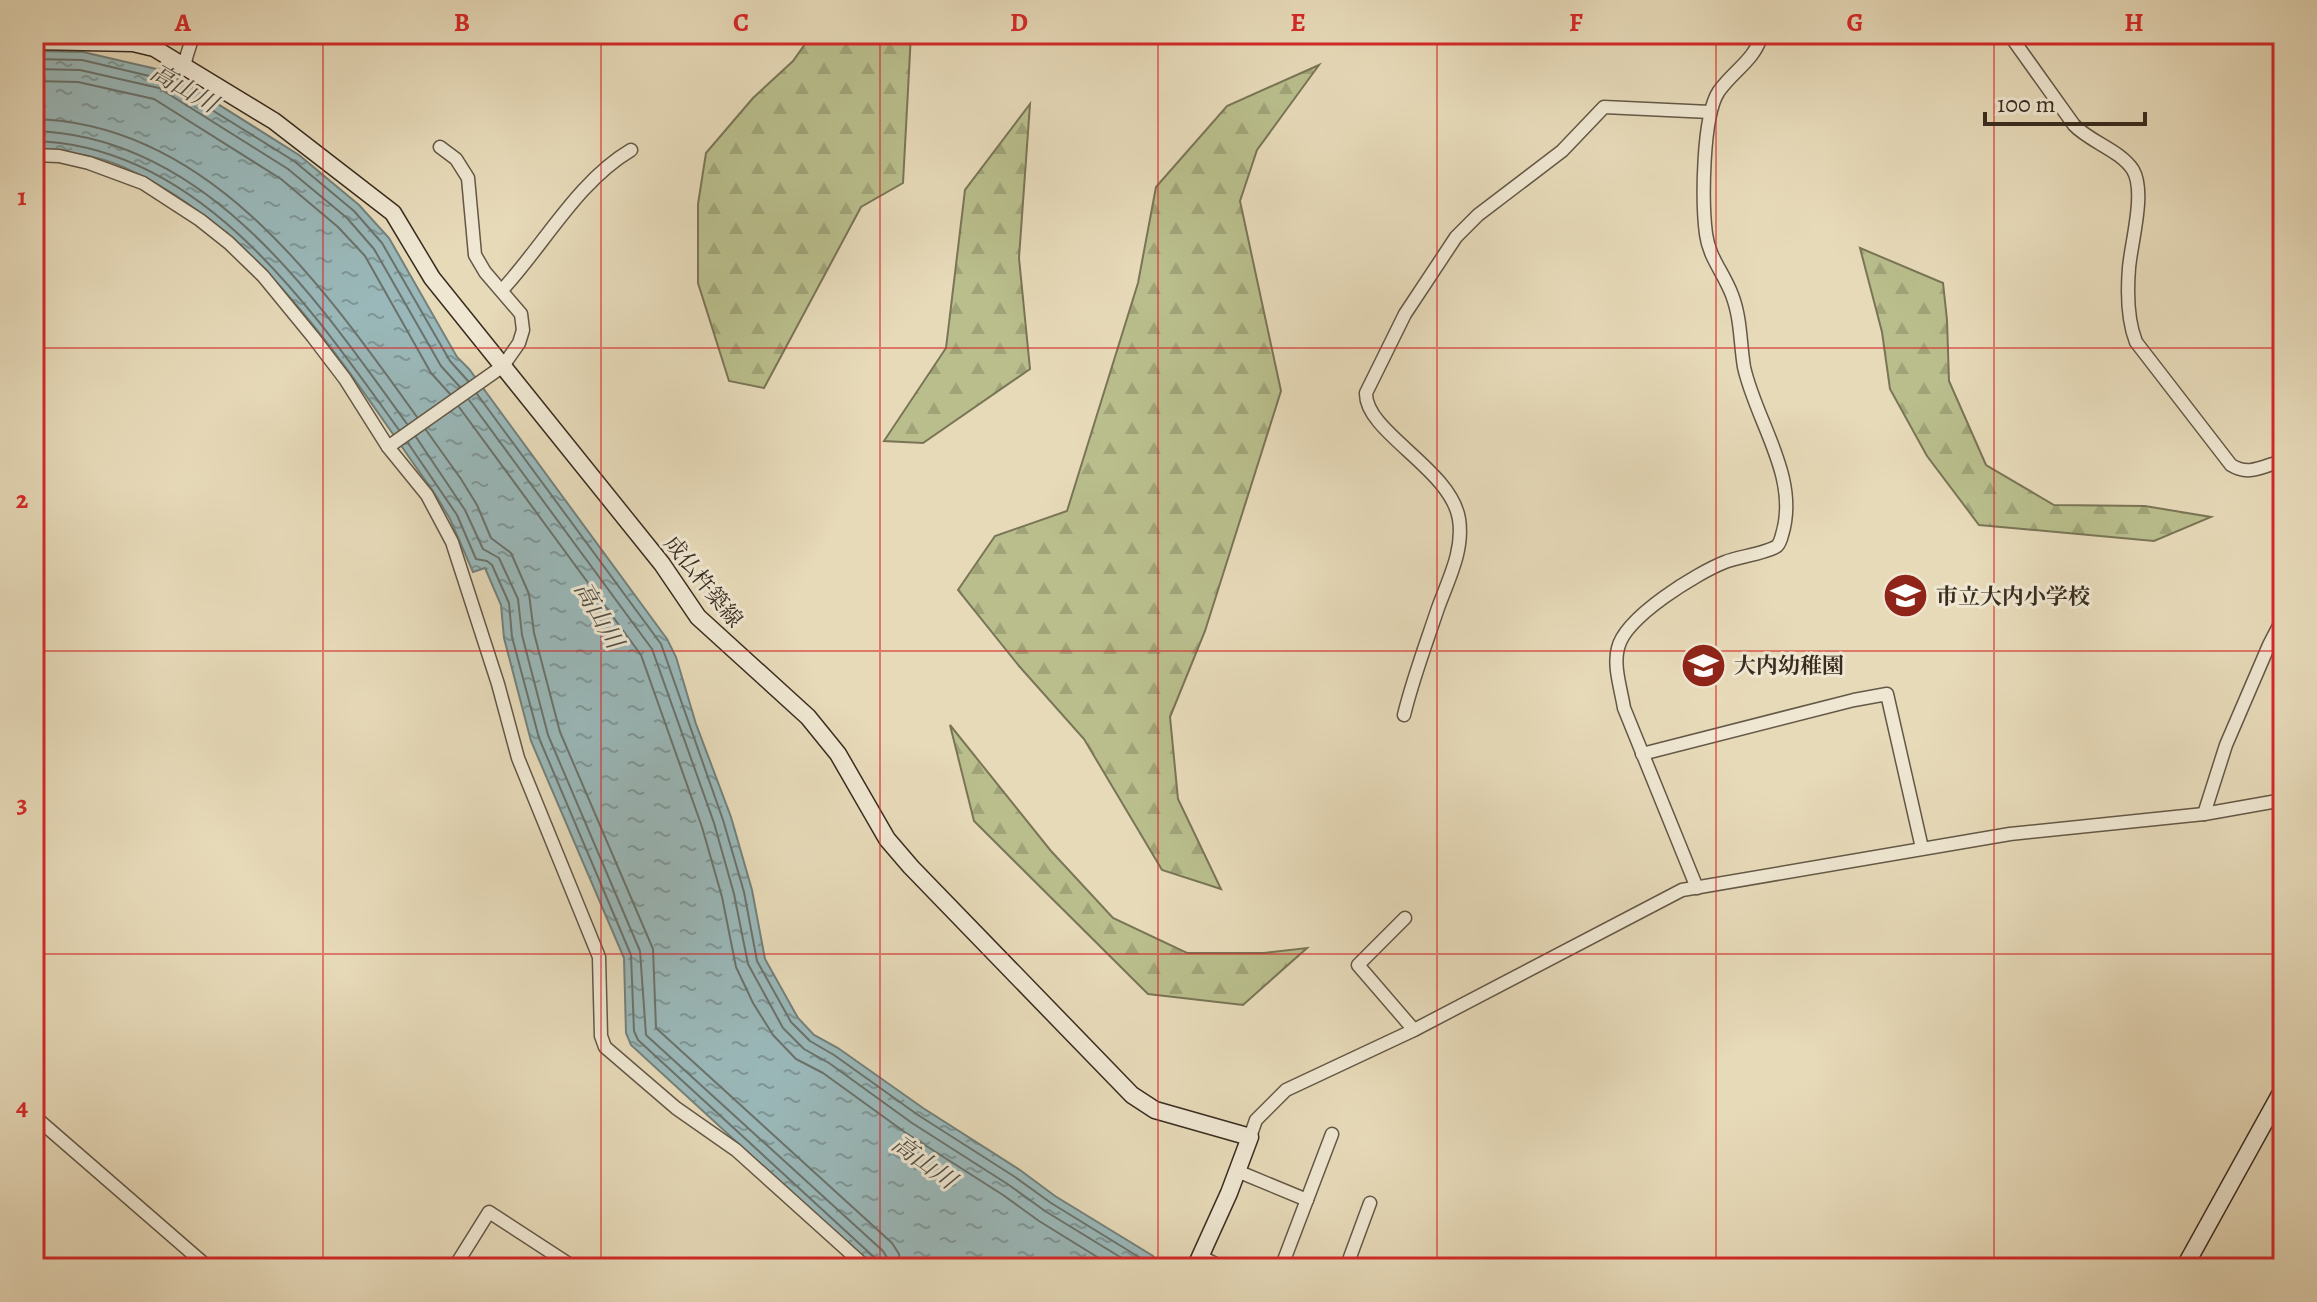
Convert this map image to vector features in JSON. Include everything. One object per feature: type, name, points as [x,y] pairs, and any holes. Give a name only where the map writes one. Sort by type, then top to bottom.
[{"type":"main road","name":"成仏杵築線","points":[[34,41],[133,43],[154,48],[284,128],[393,213],[432,278],[662,564],[698,617],[822,733],[838,754],[887,839],[911,867],[1132,1095],[1155,1110],[1250,1137]]},
{"type":"main road","points":[[2184,1268],[2283,1089]]},
{"type":"main road","points":[[1198,1262],[1250,1137]]},
{"type":"street","points":[[185,66],[192,34]]},
{"type":"street","points":[[1697,888],[1624,708],[1617,650],[1634,622],[1684,585],[1720,563],[1775,547],[1781,539],[1787,514],[1786,490],[1745,367],[1732,292],[1712,259],[1706,234],[1705,146],[1710,112],[1719,92],[1755,54],[1762,34]]},
{"type":"street","points":[[2009,34],[2074,125],[2125,161],[2137,179],[2137,207],[2129,268],[2130,324],[2136,342],[2231,465],[2254,471],[2283,461]]},
{"type":"street","points":[[1404,715],[1412,683],[1458,553],[1460,530],[1456,508],[1440,481],[1392,435],[1370,411],[1366,402],[1366,393],[1405,314],[1456,237],[1478,215],[1562,151],[1604,107],[1710,112]]},
{"type":"street","points":[[388,447],[503,366],[519,343],[523,322],[521,314],[475,255],[468,178],[456,159],[440,147]]},
{"type":"street","points":[[502,290],[524,265],[549,228],[612,162],[631,150]]},
{"type":"street","points":[[34,155],[59,156],[89,163],[143,183],[200,220],[263,276],[345,379],[388,447],[427,495],[452,542],[498,684],[518,758],[599,957],[601,1036],[605,1047],[676,1108],[736,1150],[867,1268]]},
{"type":"street","points":[[2204,814],[2226,745],[2283,618]]},
{"type":"street","points":[[1642,754],[1887,694],[1922,848]]},
{"type":"street","points":[[1250,1137],[1256,1120],[1286,1090],[1414,1030],[1682,890],[1922,848],[2088,824],[2204,814],[2283,800]]},
{"type":"street","points":[[1405,918],[1358,965],[1414,1030]]},
{"type":"street","points":[[34,1116],[209,1268]]},
{"type":"street","points":[[1281,1268],[1332,1134]]},
{"type":"street","points":[[1237,1171],[1307,1200]]},
{"type":"street","points":[[1346,1268],[1370,1203]]},
{"type":"street","points":[[454,1268],[489,1212],[575,1268]]},
{"type":"street","points":[[1198,1262],[1223,1268]]},
{"type":"green space","points":[[812,34],[911,34],[903,183],[861,207],[764,388],[729,381],[698,283],[698,204],[706,153],[753,98],[793,61]]},
{"type":"green space","points":[[1319,65],[1257,150],[1240,201],[1281,391],[1205,631],[1170,717],[1178,799],[1221,889],[1162,870],[1084,739],[1019,666],[958,590],[995,536],[1067,511],[1138,283],[1156,187],[1227,106]]},
{"type":"green space","points":[[1030,104],[1019,258],[1030,369],[923,443],[884,441],[946,348],[965,190]]},
{"type":"green space","points":[[1860,248],[1943,283],[1949,381],[1986,465],[2054,505],[2145,506],[2211,517],[2154,541],[1979,525],[1927,456],[1890,389],[1882,332]]},
{"type":"green space","points":[[950,725],[1051,851],[1113,918],[1187,953],[1264,953],[1307,948],[1243,1005],[1148,994],[974,821]]},
{"type":"water","name":"高山川","points":[[34,51],[83,52],[165,71],[299,155],[359,205],[389,238],[457,357],[469,369],[667,639],[731,817],[752,890],[765,959],[798,1018],[814,1035],[838,1048],[1055,1196],[1153,1256],[1161,1268],[874,1268],[631,1045],[626,1033],[624,958],[531,741],[504,638],[501,605],[485,568],[473,572],[450,519],[435,494],[336,354],[300,309],[220,228],[174,194],[123,167],[90,156],[34,149]]},
{"type":"place","name":"市立大内小学校","points":[[1905,596]]},
{"type":"place","name":"大内幼稚園","points":[[1703,665]]}]
